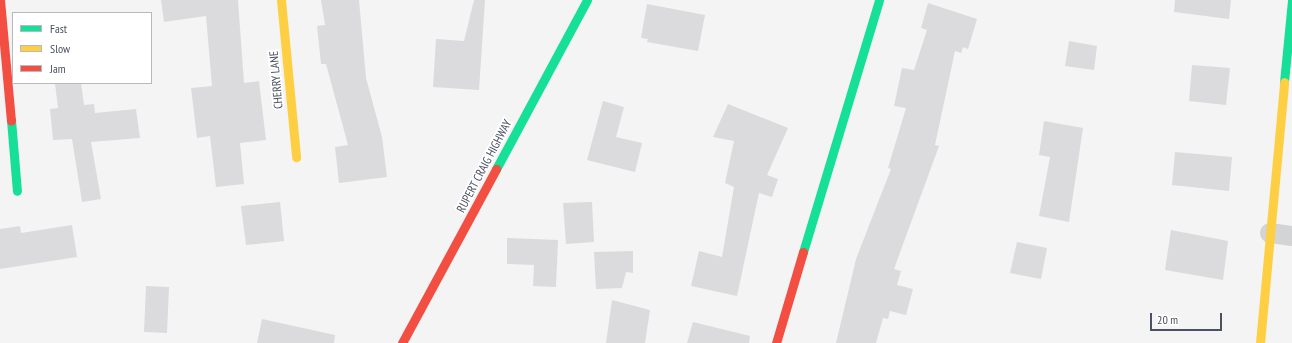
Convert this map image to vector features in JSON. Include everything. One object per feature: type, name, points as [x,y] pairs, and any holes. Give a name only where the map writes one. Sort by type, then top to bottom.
[{"type":"street","points":[[0,0],[17,190]]},
{"type":"street","name":"CHERRY LANE","points":[[281,0],[296,157]]},
{"type":"street","name":"RUPERT CRAIG HIGHWAY","points":[[402,343],[587,0]]},
{"type":"street","points":[[776,343],[879,0]]},
{"type":"street","points":[[1260,343],[1292,0]]},
{"type":"street","points":[[1270,233],[1292,236]]},
{"type":"building","points":[[161,0],[238,0],[244,83],[259,81],[266,140],[240,143],[244,184],[216,187],[210,136],[197,138],[191,88],[212,86],[206,16],[164,22]]},
{"type":"building","points":[[321,0],[359,0],[366,78],[382,137],[387,177],[339,183],[335,147],[348,145],[326,64],[321,64],[317,26],[325,25]]},
{"type":"building","points":[[474,0],[485,0],[479,90],[433,87],[436,39],[464,41]]},
{"type":"building","points":[[1175,0],[1231,0],[1229,19],[1174,12]]},
{"type":"building","points":[[928,3],[977,19],[968,49],[963,47],[961,53],[955,51],[935,145],[939,146],[894,269],[901,271],[897,285],[913,289],[906,315],[890,311],[888,319],[883,318],[876,343],[836,343],[856,259],[891,169],[888,168],[906,108],[894,106],[902,68],[914,70],[927,30],[921,28]]},
{"type":"building","points":[[647,4],[705,15],[698,51],[647,42],[648,39],[641,38]]},
{"type":"building","points":[[1069,41],[1097,46],[1094,70],[1065,66]]},
{"type":"building","points":[[1192,65],[1230,68],[1226,105],[1189,101]]},
{"type":"building","points":[[55,84],[81,84],[84,105],[94,104],[95,113],[136,109],[140,138],[91,142],[101,199],[82,202],[72,139],[53,140],[50,109],[58,108]]},
{"type":"building","points":[[603,101],[624,107],[616,137],[642,143],[635,172],[587,160]]},
{"type":"building","points":[[728,104],[788,128],[767,175],[778,179],[772,197],[759,193],[737,296],[691,286],[699,251],[722,257],[734,187],[725,183],[734,141],[713,137]]},
{"type":"building","points":[[1044,121],[1083,128],[1069,222],[1039,216],[1050,157],[1039,155]]},
{"type":"building","points":[[1175,152],[1232,157],[1229,191],[1172,185]]},
{"type":"building","points":[[280,202],[284,241],[246,245],[241,206]]},
{"type":"building","points":[[592,202],[594,242],[566,244],[563,203]]},
{"type":"building","points":[[72,225],[77,257],[0,269],[0,229],[20,226],[21,233]]},
{"type":"building","points":[[1171,230],[1228,241],[1223,280],[1165,270]]},
{"type":"building","points":[[507,238],[558,240],[556,287],[533,286],[534,265],[507,264]]},
{"type":"building","points":[[1017,242],[1047,248],[1041,279],[1010,273]]},
{"type":"building","points":[[633,251],[633,273],[626,272],[622,288],[596,289],[594,252]]},
{"type":"building","points":[[146,286],[169,287],[167,333],[144,332]]},
{"type":"building","points":[[612,300],[650,310],[645,343],[606,343]]},
{"type":"building","points":[[262,319],[335,335],[334,343],[257,343]]},
{"type":"building","points":[[693,322],[750,336],[749,343],[687,343]]},
{"type":"traffic: fast","points":[[496,169],[587,0]]},
{"type":"traffic: fast","points":[[803,252],[879,0]]},
{"type":"traffic: fast","points":[[1284,82],[1292,0]]},
{"type":"traffic: fast","points":[[11,120],[17,191]]},
{"type":"traffic: slow","points":[[281,0],[296,157]]},
{"type":"traffic: slow","points":[[1260,343],[1284,82]]},
{"type":"traffic: jam","points":[[0,0],[11,120]]},
{"type":"traffic: jam","points":[[402,343],[496,169]]},
{"type":"traffic: jam","points":[[776,343],[803,252]]}]
